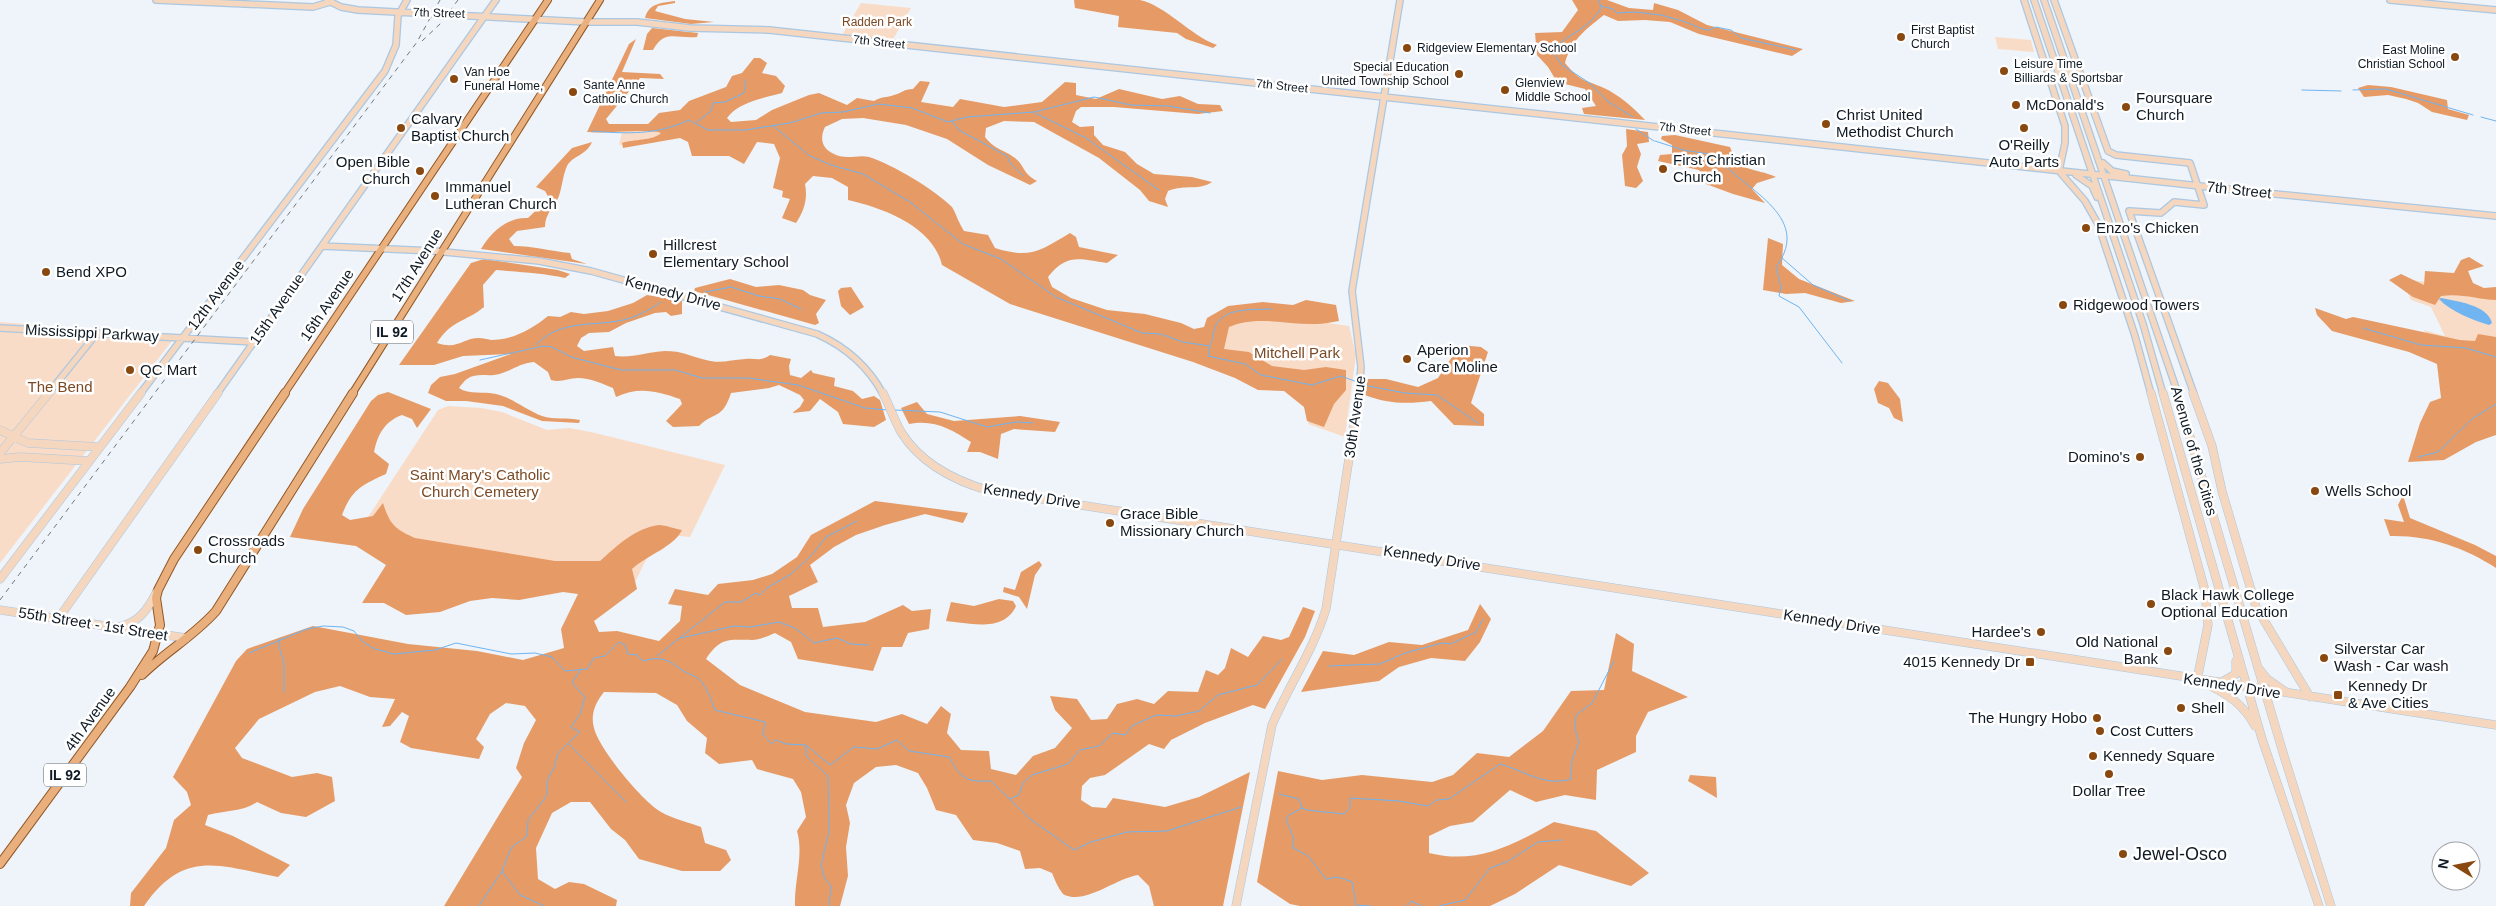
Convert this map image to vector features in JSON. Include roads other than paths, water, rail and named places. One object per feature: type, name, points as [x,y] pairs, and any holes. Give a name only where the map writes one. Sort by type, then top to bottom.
[{"type":"main road","name":"16th Avenue","points":[[159,634],[158,590],[174,559],[548,0]]},
{"type":"main road","name":"17th Avenue","points":[[186,638],[201,628],[219,606],[600,0]]},
{"type":"main road","name":"4th Avenue","points":[[0,864],[130,687],[153,651],[159,634]]},
{"type":"main road","name":"4th Avenue","points":[[130,687],[162,655],[186,638]]},
{"type":"street","name":"7th Street","points":[[156,0],[313,7],[329,1],[341,7],[358,10],[612,21],[690,28],[769,30],[2198,184]]},
{"type":"street","name":"12th Avenue","points":[[0,579],[385,71],[397,41],[396,25],[401,11],[408,0]]},
{"type":"street","name":"15th Avenue","points":[[58,619],[496,0]]},
{"type":"street","name":"30th Avenue","points":[[1236,906],[1272,726],[1284,697],[1309,655],[1323,621],[1362,366],[1353,313],[1352,291],[1400,0]]},
{"type":"street","points":[[2024,0],[2065,126],[2065,146],[2060,170],[2079,176],[2092,186],[2118,247]]},
{"type":"street","name":"Avenue of the Cities","points":[[2034,0],[2152,353],[2265,748],[2319,906]]},
{"type":"street","name":"Avenue of the Cities","points":[[2044,0],[2167,358],[2264,690],[2331,906]]},
{"type":"street","points":[[2054,0],[2107,149],[2116,155],[2190,163],[2198,184]]},
{"type":"street","points":[[2390,0],[2496,10]]},
{"type":"street","points":[[2073,169],[2084,168],[2086,162],[2075,122]]},
{"type":"street","points":[[2099,157],[2112,171],[2136,176]]},
{"type":"street","name":"7th Street","points":[[2060,170],[2073,169],[2093,173]]},
{"type":"street","name":"Avenue of the Cities","points":[[2060,170],[2085,201],[2098,224],[2132,328],[2198,565],[2207,599],[2208,616],[2197,680]]},
{"type":"street","name":"7th Street","points":[[2105,174],[2127,178],[2496,214]]},
{"type":"street","points":[[2123,226],[2112,185],[2117,180],[2127,178]]},
{"type":"street","name":"Avenue of the Cities","points":[[2198,184],[2204,205],[2176,202],[2170,204],[2161,213],[2129,211],[2212,446],[2222,491],[2256,607],[2310,697]]},
{"type":"street","name":"Kennedy Drive","points":[[322,246],[432,254],[441,252],[509,257],[573,267],[789,324],[817,334],[840,346],[871,374],[900,430],[923,458],[948,476],[983,489],[1336,542],[2197,680],[2496,725]]},
{"type":"street","name":"Mississippi Parkway","points":[[0,328],[254,342]]},
{"type":"street","points":[[0,453],[97,333]]},
{"type":"street","points":[[0,430],[28,443],[99,447]]},
{"type":"street","points":[[0,459],[20,456],[88,461]]},
{"type":"street","points":[[2216,576],[2237,669],[2234,676],[2219,683]]},
{"type":"street","points":[[110,627],[127,626],[139,619],[150,606],[158,590]]},
{"type":"street","name":"55th Street - 1st Street","points":[[0,610],[186,638]]},
{"type":"street","points":[[2257,664],[2267,679],[2288,694]]},
{"type":"street","points":[[2197,680],[2233,697],[2245,708],[2265,748]]},
{"type":"water","points":[[2439,299],[2463,302],[2478,308],[2489,317],[2492,323],[2489,325],[2462,315],[2444,304]]},
{"type":"waterway","points":[[1599,0],[1601,8],[1596,15],[1586,25],[1554,48],[1555,55],[1562,65],[1591,84],[1607,101],[1633,117]]},
{"type":"waterway","points":[[1601,6],[1613,9],[1617,13],[1635,12],[1661,15],[1702,29],[1709,30],[1716,27],[1731,30],[1741,38],[1796,50]]},
{"type":"waterway","points":[[697,122],[711,111],[713,103],[725,102],[744,93],[746,80]]},
{"type":"waterway","points":[[2353,90],[2386,89],[2473,115]]},
{"type":"waterway","points":[[2302,90],[2341,91]]},
{"type":"waterway","points":[[592,131],[617,133],[654,131],[689,120],[708,130],[745,130],[790,123],[821,113],[843,112],[879,104],[912,108],[948,122],[967,117],[1034,112],[1094,97],[1131,105],[1168,106],[1210,113]]},
{"type":"waterway","points":[[1035,113],[1086,138],[1159,190]]},
{"type":"waterway","points":[[2481,117],[2496,121]]},
{"type":"waterway","points":[[952,121],[959,130],[1007,156],[1011,164],[1023,176]]},
{"type":"waterway","points":[[773,126],[810,156],[831,165],[863,174],[910,202],[963,244],[1001,259],[1056,297],[1142,333],[1161,334],[1183,342],[1210,346],[1208,356],[1245,364],[1261,375],[1312,385],[1341,376],[1357,382]]},
{"type":"waterway","points":[[1636,129],[1654,141]]},
{"type":"waterway","points":[[1655,141],[1683,150],[1715,155],[1726,167],[1770,204],[1780,217],[1786,232],[1786,249],[1776,267],[1781,287],[1779,296],[1799,307],[1842,363]]},
{"type":"waterway","points":[[1782,258],[1813,285],[1850,301]]},
{"type":"waterway","points":[[705,292],[731,287],[759,296],[780,299],[801,309]]},
{"type":"waterway","points":[[536,345],[555,331],[576,325],[628,319],[643,313],[661,302]]},
{"type":"waterway","points":[[1211,345],[1215,327],[1223,317],[1243,310],[1272,309]]},
{"type":"waterway","points":[[2363,328],[2421,345],[2466,348],[2496,357]]},
{"type":"waterway","points":[[480,360],[543,346],[552,347],[571,357],[621,370],[675,370],[702,378],[748,378],[798,385],[865,408],[888,410]]},
{"type":"waterway","points":[[1363,385],[1405,393],[1437,395],[1478,423]]},
{"type":"waterway","points":[[2418,457],[2438,452],[2472,419],[2496,404]]},
{"type":"waterway","points":[[894,410],[940,412],[987,427],[1016,422],[1033,423]]},
{"type":"waterway","points":[[657,656],[725,602],[741,602],[756,593],[760,595],[767,588],[791,574],[811,556],[826,537],[857,521]]},
{"type":"waterway","points":[[1329,666],[1380,664],[1405,653],[1442,643],[1451,644],[1476,632],[1483,619]]},
{"type":"waterway","points":[[681,638],[734,626],[750,627],[779,622],[795,628],[814,643],[837,638],[851,644],[868,645]]},
{"type":"waterway","points":[[280,640],[307,629],[323,626],[343,627],[354,631],[363,642],[375,649],[394,654],[435,650],[456,643],[511,654],[535,653],[552,657],[565,671],[581,670]]},
{"type":"waterway","points":[[249,653],[280,640]]},
{"type":"waterway","points":[[280,640],[279,647],[284,662],[284,692]]},
{"type":"waterway","points":[[581,670],[587,669],[594,658],[605,656],[619,642],[625,645],[628,654],[637,655],[643,661],[664,660],[699,679],[710,696],[715,710],[765,722],[763,735],[772,744],[776,740],[786,744],[806,745],[830,765],[854,747],[877,749],[897,740],[909,751],[949,757],[957,770],[965,778],[976,781],[991,781],[1030,819],[1074,850],[1091,842],[1127,832],[1167,831],[1241,807]]},
{"type":"waterway","points":[[1010,799],[1019,795],[1023,783],[1032,775],[1068,764],[1080,750],[1099,746],[1113,733],[1125,735],[1132,726],[1156,715],[1176,716],[1199,711],[1218,695],[1257,685],[1282,659]]},
{"type":"waterway","points":[[1302,808],[1344,814],[1350,808],[1350,798],[1399,801],[1428,806],[1437,800],[1449,799],[1500,764],[1544,780],[1562,781],[1571,779],[1572,760],[1579,742],[1575,730],[1576,715],[1592,703],[1614,661]]},
{"type":"waterway","points":[[502,871],[511,848],[527,836],[528,820],[546,797],[548,778],[554,768],[558,753],[580,732],[571,727],[580,714],[585,697],[572,683],[581,670]]},
{"type":"waterway","points":[[569,744],[626,802]]},
{"type":"waterway","points":[[806,746],[806,756],[828,776],[829,831],[821,866],[825,879],[831,886],[829,906]]},
{"type":"waterway","points":[[1279,794],[1299,799],[1302,808]]},
{"type":"waterway","points":[[1302,808],[1289,815],[1286,820],[1294,839],[1292,847],[1308,856],[1326,879],[1338,877],[1352,882],[1356,905],[1371,906]]},
{"type":"waterway","points":[[1439,906],[1465,900],[1490,868],[1507,862],[1538,842],[1562,840]]},
{"type":"waterway","points":[[479,906],[502,871]]},
{"type":"waterway","points":[[502,871],[520,895],[544,906]]},
{"type":"waterway","points":[[1407,906],[1411,901],[1422,906]]},
{"type":"railway","points":[[0,600],[417,42],[440,0]]},
{"type":"railway","points":[[422,41],[440,24],[458,0]]},
{"type":"place","name":"First Baptist Church","points":[[1901,37]]},
{"type":"place","name":"Ridgeview Elementary School","points":[[1407,48]]},
{"type":"place","name":"East Moline Christian School","points":[[2455,57]]},
{"type":"place","name":"Leisure Time Billiards & Sportsbar","points":[[2004,71]]},
{"type":"place","name":"Special Education United Township School","points":[[1459,74]]},
{"type":"place","name":"Van Hoe Funeral Home,","points":[[454,79]]},
{"type":"place","name":"Glenview Middle School","points":[[1505,90]]},
{"type":"place","name":"Sante Anne Catholic Church","points":[[573,92]]},
{"type":"place","name":"McDonald's","points":[[2016,105]]},
{"type":"place","name":"Foursquare Church","points":[[2126,107]]},
{"type":"place","name":"Christ United Methodist Church","points":[[1826,124]]},
{"type":"place","name":"Calvary Baptist Church","points":[[401,128]]},
{"type":"place","name":"O'Reilly Auto Parts","points":[[2024,128]]},
{"type":"place","name":"First Christian Church","points":[[1663,169]]},
{"type":"place","name":"Open Bible Church","points":[[420,171]]},
{"type":"place","name":"Immanuel Lutheran Church","points":[[435,196]]},
{"type":"place","name":"Enzo's Chicken","points":[[2086,228]]},
{"type":"place","name":"Hillcrest Elementary School","points":[[653,254]]},
{"type":"place","name":"Bend XPO","points":[[46,272]]},
{"type":"place","name":"Ridgewood Towers","points":[[2063,305]]},
{"type":"place","name":"Aperion Care Moline","points":[[1407,359]]},
{"type":"place","name":"QC Mart","points":[[130,370]]},
{"type":"place","name":"Domino's","points":[[2140,457]]},
{"type":"place","name":"Wells School","points":[[2315,491]]},
{"type":"place","name":"Grace Bible Missionary Church","points":[[1110,523]]},
{"type":"place","name":"Crossroads Church","points":[[198,550]]},
{"type":"place","name":"Black Hawk College Optional Education","points":[[2151,604]]},
{"type":"place","name":"Hardee's","points":[[2041,632]]},
{"type":"place","name":"Old National Bank","points":[[2168,651]]},
{"type":"place","name":"Silverstar Car Wash - Car wash","points":[[2324,658]]},
{"type":"place","name":"4015 Kennedy Dr","points":[[2030,662]]},
{"type":"place","name":"Kennedy Dr & Ave Cities","points":[[2338,695]]},
{"type":"place","name":"Shell","points":[[2181,708]]},
{"type":"place","name":"The Hungry Hobo","points":[[2097,718]]},
{"type":"place","name":"Cost Cutters","points":[[2100,731]]},
{"type":"place","name":"Kennedy Square","points":[[2093,756]]},
{"type":"place","name":"Dollar Tree","points":[[2109,774]]},
{"type":"place","name":"Jewel-Osco","points":[[2123,854]]},
{"type":"park label","name":"Radden Park","points":[[877,22]]},
{"type":"park label","name":"Mitchell Park","points":[[1297,353]]},
{"type":"park label","name":"The Bend","points":[[60,387]]},
{"type":"park label","name":"Saint Mary's Catholic Church Cemetery","points":[[480,484]]}]
